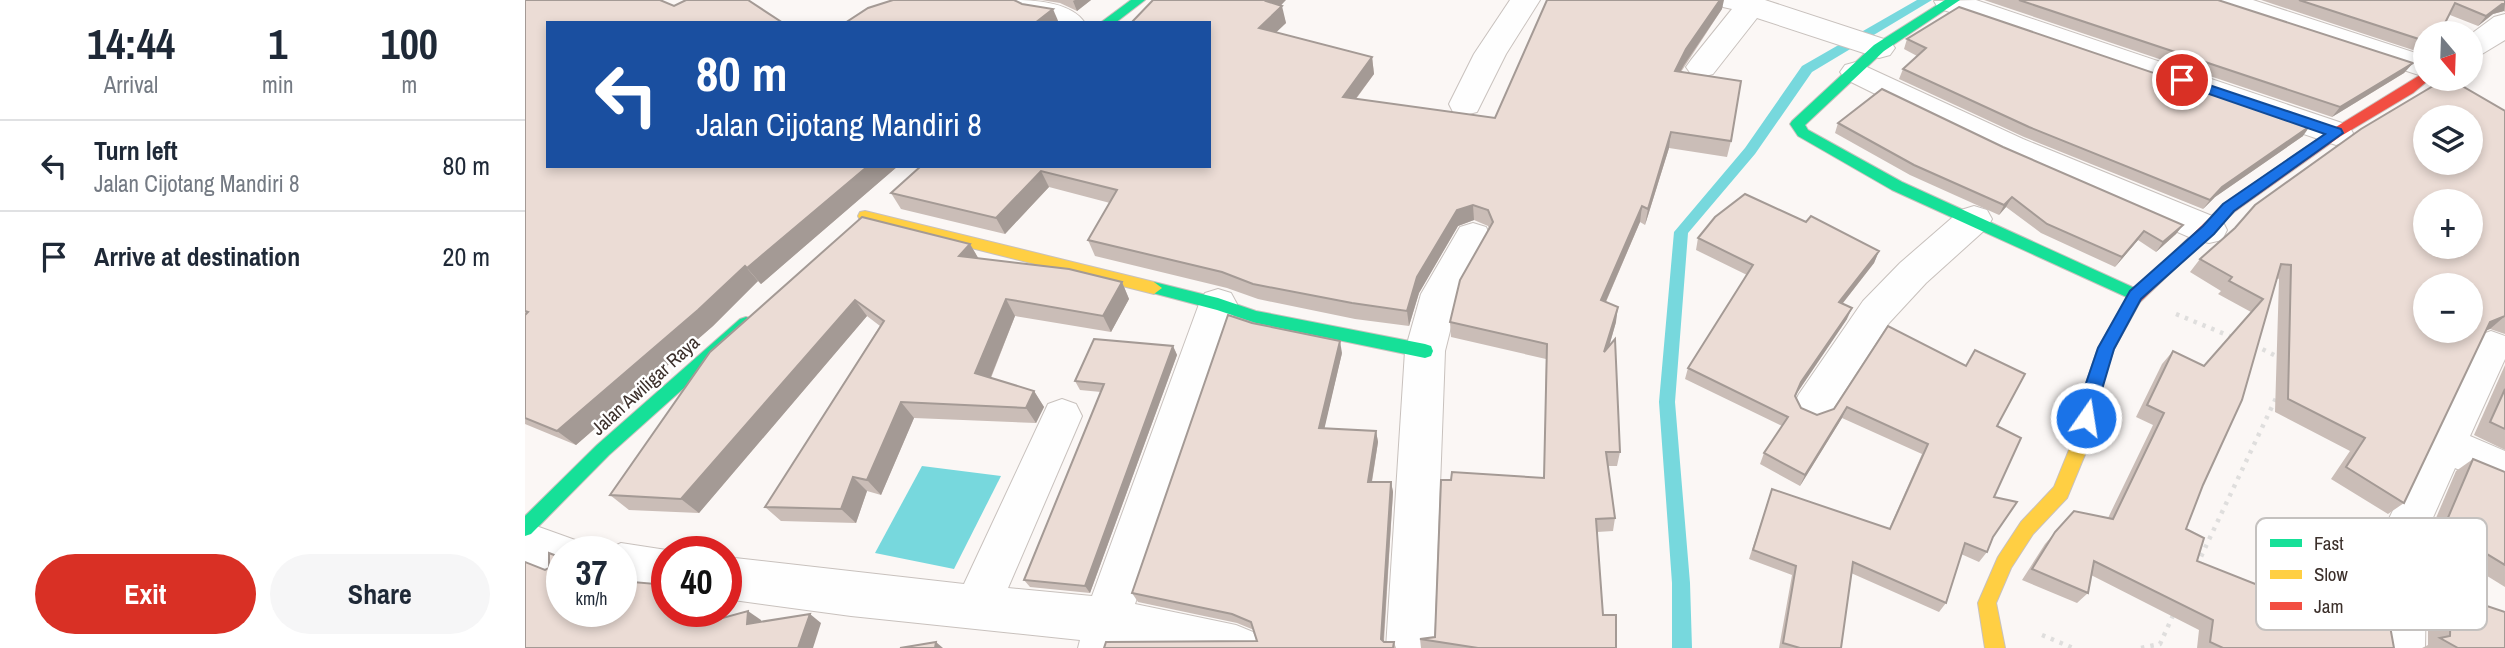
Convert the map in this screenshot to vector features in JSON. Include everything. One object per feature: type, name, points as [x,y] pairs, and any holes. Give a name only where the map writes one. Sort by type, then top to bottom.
[{"type":"street","points":[[1019,0],[1066,21]]},
{"type":"street","points":[[1109,21],[1139,0]]},
{"type":"street","points":[[1465,104],[1489,54],[1525,0]]},
{"type":"street","points":[[2222,0],[2413,63]]},
{"type":"street","points":[[2136,295],[1975,219],[1897,186],[1803,134],[1797,124],[1879,48],[1952,1],[2336,133]]},
{"type":"street","points":[[1702,67],[1742,3],[1879,48]]},
{"type":"street","points":[[2483,40],[2505,24]]},
{"type":"street","points":[[1856,72],[2011,147],[2209,230]]},
{"type":"street","points":[[1995,648],[1987,603],[2011,552],[2027,528],[2061,492],[2082,440],[2090,395],[2106,348],[2136,295],[2209,230],[2229,208],[2336,133],[2413,86]]},
{"type":"street","points":[[884,199],[860,220],[1218,304],[1255,317],[1425,351]]},
{"type":"street","points":[[1813,406],[1876,312],[1913,273],[1975,219]]},
{"type":"street","points":[[1410,648],[1425,351],[1440,293],[1473,237]]},
{"type":"street","points":[[1104,634],[1218,304]]},
{"type":"street","name":"Jalan Awiligar Raya","points":[[525,528],[603,450],[754,316]]},
{"type":"street","points":[[2411,518],[2491,347]]},
{"type":"street","points":[[977,607],[1062,416]]},
{"type":"street","points":[[2445,444],[2505,471]]},
{"type":"street","points":[[525,542],[546,550]]},
{"type":"street","points":[[742,580],[977,607],[1104,634],[1236,648]]},
{"type":"street","points":[[2401,648],[2402,630]]},
{"type":"path","points":[[2136,295],[2234,338]]},
{"type":"path","points":[[2247,343],[2273,352],[2285,362]]},
{"type":"path","points":[[2195,570],[2282,386]]},
{"type":"path","points":[[2141,648],[2160,643],[2178,607]]},
{"type":"water","points":[[922,466],[1001,476],[954,569],[875,553]]},
{"type":"building","points":[[525,0],[660,0],[674,6],[686,0],[748,0],[780,21],[546,21],[546,168],[866,168],[747,268],[745,266],[557,431],[525,418],[525,315],[528,312],[525,311]]},
{"type":"building","points":[[893,0],[1014,0],[1053,9],[1038,21],[848,21],[868,8]]},
{"type":"building","points":[[1153,0],[1267,0],[1282,6],[1259,28],[1372,57],[1343,97],[1495,118],[1547,0],[1720,0],[1686,49],[1675,71],[1741,81],[1731,141],[1671,132],[1648,209],[1642,206],[1601,300],[1618,307],[1604,352],[1615,339],[1620,452],[1606,452],[1615,518],[1596,519],[1603,615],[1616,615],[1616,648],[1478,648],[1420,639],[1435,637],[1441,480],[1451,480],[1452,472],[1544,478],[1547,344],[1450,322],[1460,280],[1493,222],[1488,210],[1473,205],[1457,210],[1417,277],[1407,311],[1253,284],[1222,272],[1088,240],[1117,190],[1041,171],[996,218],[891,193],[919,168],[1211,168],[1211,21],[1133,21]]},
{"type":"building","points":[[2019,0],[2218,0],[2413,63],[2340,107]]},
{"type":"building","points":[[2299,0],[2505,0],[2505,4],[2486,16],[2455,3],[2446,21],[2413,21],[2413,37]]},
{"type":"building","points":[[1959,7],[2310,126],[2222,187],[2210,200],[2029,127],[1903,69],[1926,48],[1907,39]]},
{"type":"building","points":[[1882,89],[2003,147],[2183,225],[2163,242],[2144,231],[2122,257],[2047,224],[2012,197],[2004,205],[1914,165],[1838,123]]},
{"type":"building","points":[[2425,91],[2471,91],[2505,111],[2505,316],[2490,322],[2483,337],[2483,273],[2413,273],[2413,343],[2480,343],[2404,503],[2346,467],[2365,438],[2288,399],[2291,265],[2281,264],[2242,400],[2186,529],[2204,538],[2197,561],[2256,584],[2256,630],[2391,630],[2394,648],[2223,648],[2210,642],[2213,620],[2094,561],[2088,593],[2032,569],[2055,532],[2074,511],[2113,519],[2164,413],[2147,405],[2173,351],[2204,366],[2263,299],[2229,281],[2232,277],[2200,259],[2235,228],[2255,205],[2361,129]]},
{"type":"building","points":[[1745,194],[1806,222],[1811,216],[1879,251],[1839,302],[1852,308],[1801,382],[1795,396],[1801,408],[1817,415],[1834,409],[1888,326],[1966,366],[1975,350],[2025,374],[1997,426],[2021,438],[1994,497],[2017,502],[1993,537],[1987,552],[1965,543],[1946,603],[1853,562],[1841,648],[1800,648],[1783,643],[1796,566],[1753,550],[1772,489],[1890,529],[1928,444],[1847,407],[1805,475],[1764,453],[1788,417],[1688,368],[1753,265],[1698,238],[1715,217]]},
{"type":"building","points":[[862,217],[970,244],[959,256],[1069,269],[1122,282],[1103,316],[1006,299],[975,373],[1034,391],[1026,408],[901,402],[867,480],[853,477],[841,509],[765,507],[884,321],[855,300],[681,499],[610,495],[710,352]]},
{"type":"building","points":[[1228,315],[1252,323],[1340,341],[1319,428],[1376,431],[1368,482],[1391,482],[1381,639],[1384,642],[1394,642],[1393,648],[1104,648],[1106,642],[1257,641],[1251,622],[1232,614],[1132,593]]},
{"type":"building","points":[[1094,339],[1173,346],[1085,586],[1024,580],[1104,384],[1075,381]]},
{"type":"building","points":[[2505,389],[2505,429],[2490,422]]},
{"type":"building","points":[[2473,459],[2505,472],[2505,565],[2487,554],[2487,518],[2448,518]]},
{"type":"building","points":[[525,562],[545,570],[546,627],[637,627],[637,582],[651,584],[651,627],[742,627],[742,613],[748,611],[747,624],[810,614],[798,648],[525,648]]},
{"type":"building","points":[[2487,606],[2505,612],[2505,648],[2458,648],[2440,638],[2450,636],[2450,630],[2487,630]]},
{"type":"building","points":[[936,642],[935,648],[900,648]]},
{"type":"waterway","points":[[1682,648],[1681,583],[1667,402],[1681,232],[1750,151],[1807,69],[1926,0]]},
{"type":"traffic: fast","points":[[1109,21],[1139,0]]},
{"type":"traffic: fast","points":[[1954,0],[1879,48],[1797,124],[1803,133],[1897,186],[2136,295]]},
{"type":"traffic: fast","points":[[1154,288],[1218,304],[1256,317],[1425,351]]},
{"type":"traffic: fast","points":[[525,528],[603,450],[746,323]]},
{"type":"traffic: slow","points":[[865,216],[1154,288]]},
{"type":"traffic: slow","points":[[1995,648],[1987,603],[2004,563],[2027,528],[2061,492],[2082,440],[2090,395],[2106,348],[2133,300]]},
{"type":"traffic: jam","points":[[2133,300],[2229,208],[2336,133],[2413,86]]},
{"type":"route","points":[[2086,418],[2090,395],[2106,348],[2136,295],[2209,230],[2229,208],[2336,133],[2182,80]]}]
